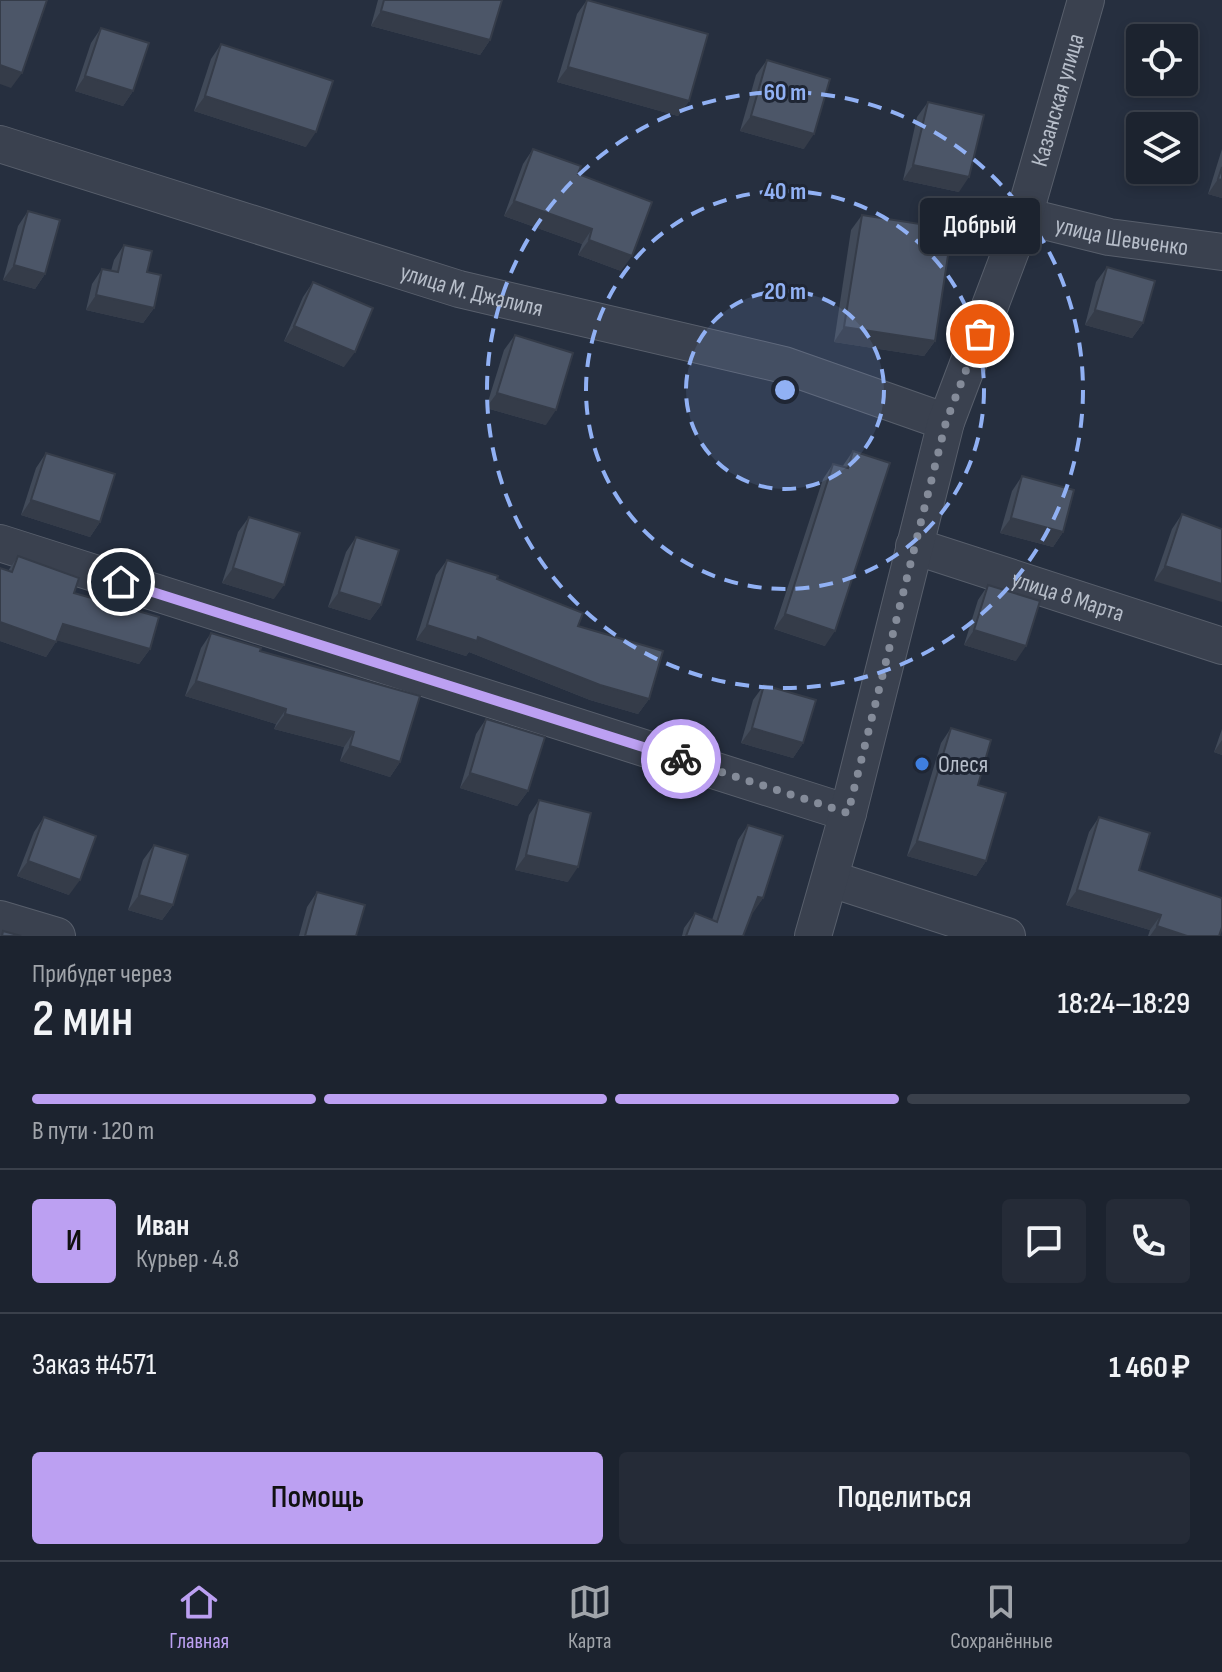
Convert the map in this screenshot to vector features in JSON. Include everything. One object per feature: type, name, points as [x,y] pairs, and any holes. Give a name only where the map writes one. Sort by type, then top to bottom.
[{"type":"street","name":"Казанская улица","points":[[813,936],[831,879],[946,422],[1024,216],[1086,0]]},
{"type":"street","name":"улица М. Джалиля","points":[[0,144],[459,289],[784,365],[946,422]]},
{"type":"street","name":"улица Шевченко","points":[[1024,216],[1109,237],[1222,252]]},
{"type":"street","points":[[0,543],[848,813]]},
{"type":"street","name":"улица 8 Марта","points":[[914,546],[1222,646]]},
{"type":"street","points":[[831,879],[1007,936]]},
{"type":"street","points":[[0,919],[57,936]]},
{"type":"building","points":[[0,0],[47,0],[22,73],[0,65]]},
{"type":"building","points":[[384,0],[502,0],[490,40],[381,11]]},
{"type":"building","points":[[587,0],[708,34],[689,101],[568,67]]},
{"type":"building","points":[[101,28],[149,43],[133,91],[85,76]]},
{"type":"building","points":[[221,44],[333,81],[316,132],[205,96]]},
{"type":"building","points":[[767,60],[830,79],[814,134],[751,116]]},
{"type":"building","points":[[928,102],[984,115],[969,177],[913,165]]},
{"type":"building","points":[[533,149],[581,166],[578,174],[652,202],[632,256],[589,240],[592,229],[514,201]]},
{"type":"building","points":[[28,211],[60,220],[45,274],[14,265]]},
{"type":"building","points":[[862,215],[952,229],[935,341],[844,327]]},
{"type":"building","points":[[124,245],[152,251],[147,272],[161,275],[154,308],[96,295],[102,269],[118,272]]},
{"type":"building","points":[[1107,267],[1155,281],[1143,323],[1095,310]]},
{"type":"building","points":[[313,282],[373,308],[355,352],[294,326]]},
{"type":"building","points":[[515,335],[573,353],[556,410],[497,393]]},
{"type":"building","points":[[853,451],[890,463],[835,631],[785,614],[833,464],[848,468]]},
{"type":"building","points":[[46,453],[115,474],[100,522],[31,500]]},
{"type":"building","points":[[1022,476],[1074,490],[1063,532],[1011,518]]},
{"type":"building","points":[[1182,514],[1222,529],[1222,584],[1165,566]]},
{"type":"building","points":[[249,517],[300,533],[284,585],[233,568]]},
{"type":"building","points":[[356,537],[399,550],[381,605],[339,592]]},
{"type":"building","points":[[18,556],[79,578],[74,593],[159,617],[150,649],[63,624],[56,642],[0,622],[0,568],[12,572]]},
{"type":"building","points":[[447,560],[498,576],[497,579],[583,613],[578,626],[663,651],[649,699],[600,685],[478,637],[477,641],[427,625]]},
{"type":"building","points":[[988,585],[1040,601],[1026,646],[974,630]]},
{"type":"building","points":[[211,633],[261,648],[260,651],[420,696],[400,762],[350,746],[354,732],[285,714],[286,709],[196,681]]},
{"type":"building","points":[[764,685],[816,700],[803,743],[752,728]]},
{"type":"building","points":[[486,719],[545,737],[528,791],[470,773]]},
{"type":"building","points":[[951,728],[991,740],[978,785],[1006,793],[986,861],[917,841]]},
{"type":"building","points":[[539,800],[591,813],[578,867],[526,855]]},
{"type":"building","points":[[44,817],[96,836],[80,880],[28,861]]},
{"type":"building","points":[[1099,817],[1150,833],[1139,870],[1222,898],[1219,936],[1187,936],[1157,926],[1161,915],[1077,890]]},
{"type":"building","points":[[748,825],[783,836],[763,898],[758,897],[743,936],[686,936],[695,913],[717,922]]},
{"type":"building","points":[[154,845],[188,855],[173,905],[139,895]]},
{"type":"building","points":[[317,892],[365,905],[356,936],[305,936]]},
{"type":"building","points":[[3,931],[21,936],[2,936]]},
{"type":"way so far","points":[[681,759],[848,813],[946,422],[980,334]]},
{"type":"place","name":"Добрый","points":[[980,334]]},
{"type":"place","name":"Олеся","points":[[922,764]]},
{"type":"route","points":[[121,582],[681,759]]}]
